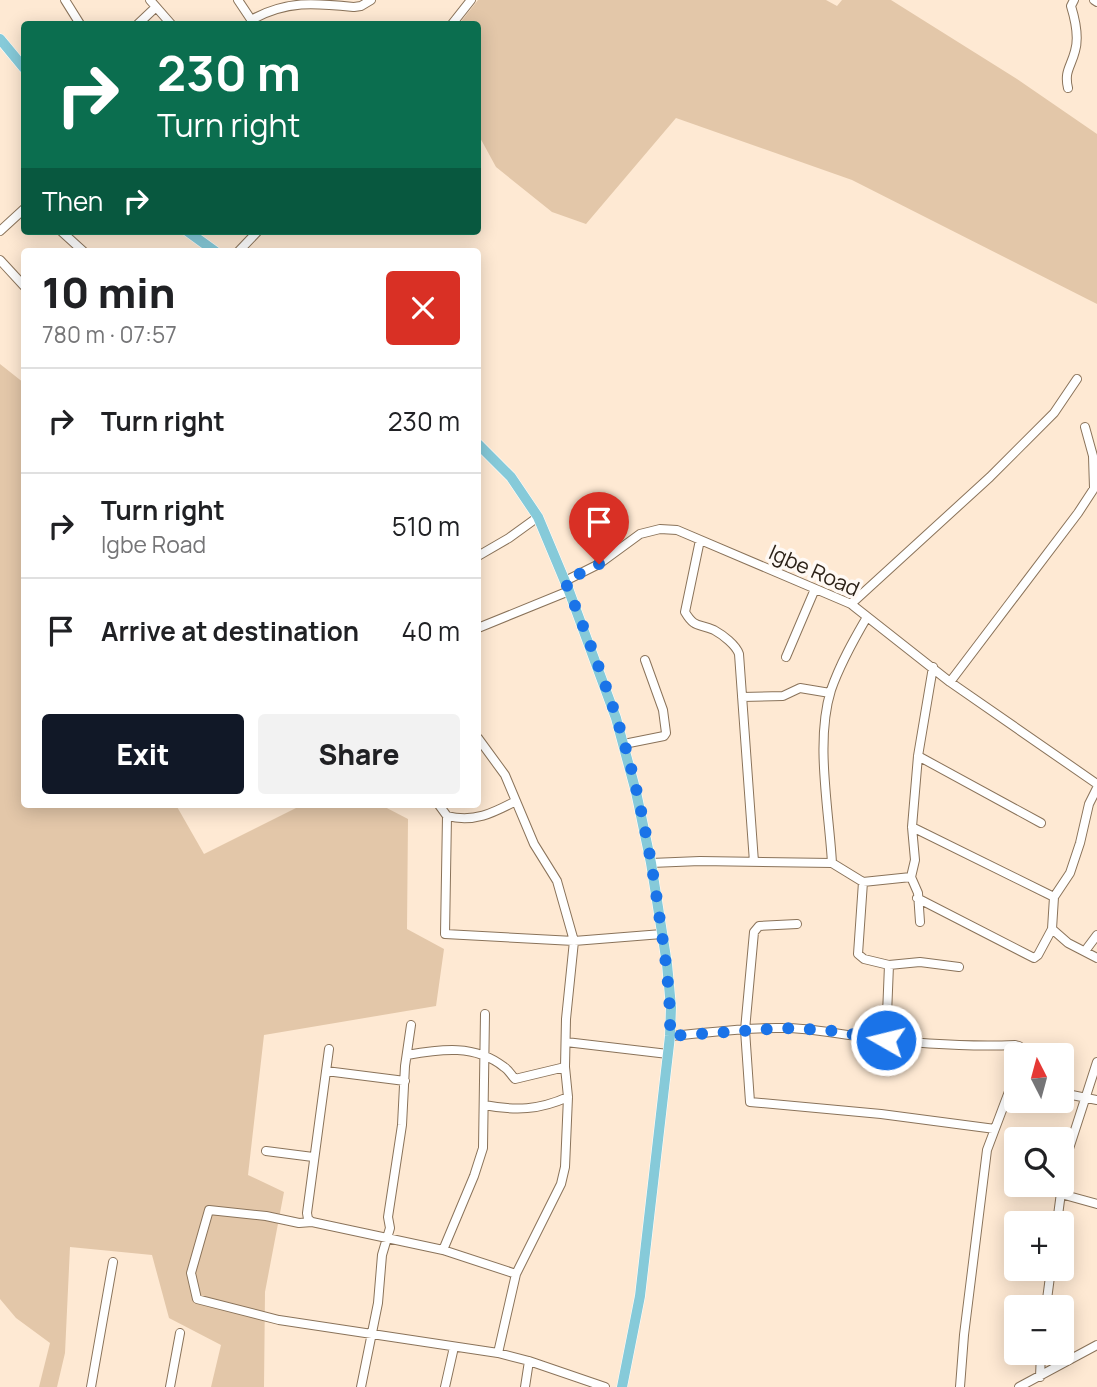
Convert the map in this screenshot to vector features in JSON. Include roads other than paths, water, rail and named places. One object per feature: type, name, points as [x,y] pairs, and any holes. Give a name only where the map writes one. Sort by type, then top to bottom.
[{"type":"main road","points":[[0,39],[21,60]]},
{"type":"main road","points":[[193,235],[210,248]]},
{"type":"main road","points":[[481,447],[510,477],[538,517],[567,586],[624,744],[651,863],[662,934],[671,1007],[670,1036],[640,1296],[622,1387]]},
{"type":"street","points":[[65,0],[78,21]]},
{"type":"street","points":[[238,0],[252,21]]},
{"type":"street","points":[[255,21],[278,6],[361,6],[372,0]]},
{"type":"street","points":[[454,21],[471,0]]},
{"type":"street","points":[[1068,88],[1065,76],[1076,48],[1075,17],[1071,6],[1074,0]]},
{"type":"street","points":[[140,21],[153,4],[168,21]]},
{"type":"street","points":[[0,231],[21,212]]},
{"type":"street","points":[[65,235],[80,248]]},
{"type":"street","points":[[242,248],[254,235]]},
{"type":"street","points":[[0,261],[21,282]]},
{"type":"street","points":[[851,604],[990,477],[1054,412],[1077,379]]},
{"type":"street","points":[[950,682],[1096,486],[1093,456],[1085,427]]},
{"type":"street","points":[[481,554],[538,517]]},
{"type":"street","name":"Igbe Road","points":[[481,627],[567,586],[649,531],[677,530],[851,604],[950,682],[1097,786]]},
{"type":"street","points":[[700,540],[685,612],[694,625],[714,630],[736,647],[740,658],[754,862]]},
{"type":"street","points":[[786,657],[816,589]]},
{"type":"street","points":[[832,863],[824,758],[827,711],[830,693],[842,660],[867,617]]},
{"type":"street","points":[[624,744],[664,736],[666,733],[663,710],[645,660]]},
{"type":"street","points":[[920,922],[917,887],[911,877],[915,860],[912,827],[918,756],[933,667]]},
{"type":"street","points":[[743,697],[783,696],[800,688],[830,693]]},
{"type":"street","points":[[481,742],[505,775],[534,845],[557,881],[573,941],[565,1067],[568,1097],[565,1167],[561,1184],[516,1274],[498,1353]]},
{"type":"street","points":[[918,756],[1041,823]]},
{"type":"street","points":[[917,898],[1034,958],[1052,929],[1054,897],[1070,873],[1089,804],[1097,786]]},
{"type":"street","points":[[516,802],[474,819],[443,810],[446,934],[573,941],[662,934]]},
{"type":"street","points":[[912,827],[1054,897]]},
{"type":"street","points":[[651,863],[832,863],[863,882],[911,877]]},
{"type":"street","points":[[863,882],[858,954],[864,959],[889,965],[920,962],[959,967]]},
{"type":"street","points":[[797,925],[756,928],[745,1030],[750,1101],[995,1129]]},
{"type":"street","points":[[1052,929],[1068,943],[1097,958]]},
{"type":"street","points":[[1085,951],[1097,935]]},
{"type":"street","points":[[886,1040],[889,965]]},
{"type":"street","points":[[443,1250],[481,1158],[485,1105],[485,1014]]},
{"type":"street","points":[[361,1387],[373,1333],[382,1255],[390,1228],[388,1217],[391,1188],[402,1125],[411,1025]]},
{"type":"street","points":[[670,1036],[783,1028],[827,1030],[886,1040],[1004,1045]]},
{"type":"street","points":[[566,1042],[668,1054]]},
{"type":"street","points":[[312,1222],[307,1213],[329,1049]]},
{"type":"street","points":[[407,1055],[460,1049],[483,1054],[508,1069],[515,1079],[565,1067]]},
{"type":"street","points":[[1074,1133],[1097,1062]]},
{"type":"street","points":[[326,1071],[405,1081]]},
{"type":"street","points":[[1074,1096],[1097,1100]]},
{"type":"street","points":[[485,1105],[544,1107],[568,1097]]},
{"type":"street","points":[[960,1387],[983,1175],[987,1150],[1004,1107]]},
{"type":"street","points":[[266,1151],[313,1157]]},
{"type":"street","points":[[1074,1192],[1097,1203]]},
{"type":"street","points":[[516,1274],[443,1250],[387,1237],[312,1222],[299,1223],[266,1216],[209,1210],[191,1273],[197,1299],[279,1320],[498,1353],[606,1387]]},
{"type":"street","points":[[91,1387],[113,1262]]},
{"type":"street","points":[[170,1387],[180,1333]]},
{"type":"street","points":[[1019,1387],[1097,1345]]},
{"type":"street","points":[[445,1387],[454,1347]]},
{"type":"street","points":[[525,1387],[529,1361]]},
{"type":"street","points":[[1040,1365],[1040,1377]]}]
